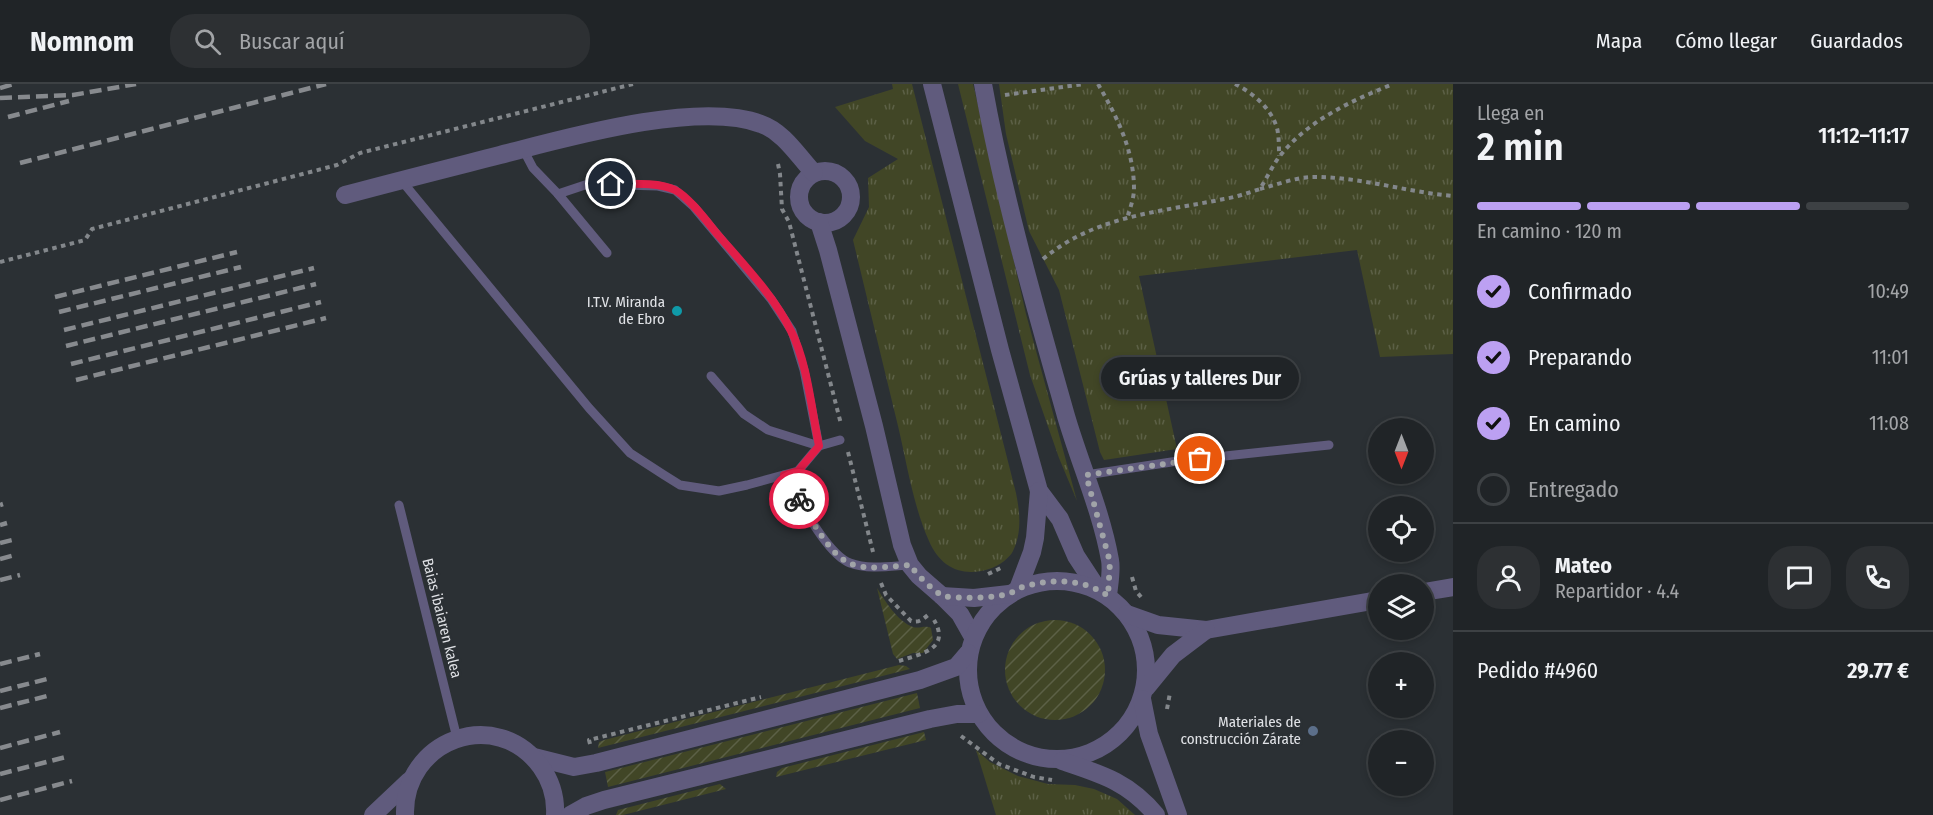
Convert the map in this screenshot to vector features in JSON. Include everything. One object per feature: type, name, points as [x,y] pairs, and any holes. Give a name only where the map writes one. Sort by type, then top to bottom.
[{"type":"street","points":[[534,757],[574,767],[596,763],[920,680],[956,667],[988,613],[1013,592],[1033,545],[1039,491],[932,84]]},
{"type":"street","points":[[984,91],[1027,273],[1110,562],[1102,592]]},
{"type":"street","points":[[345,195],[597,132],[654,121],[709,117],[741,118],[763,124],[783,138],[808,170],[831,171],[846,180],[850,188],[850,205],[840,219],[828,250]]},
{"type":"street","points":[[808,170],[799,199],[805,214],[819,222],[840,219]]},
{"type":"street","points":[[819,222],[874,426],[902,545],[910,565],[919,576],[960,614],[971,645],[967,674],[970,695],[979,714],[993,734],[1012,748],[1034,757],[1057,760],[1121,783],[1141,797],[1156,815]]},
{"type":"street","points":[[1039,491],[1060,519],[1076,556],[1102,592],[1127,614],[1141,636],[1147,662],[1144,694],[1149,734],[1178,815]]},
{"type":"street","points":[[942,596],[974,598],[1013,592],[1045,581],[1068,581],[1102,592]]},
{"type":"street","points":[[1434,591],[1453,588]]},
{"type":"street","points":[[1127,614],[1158,625],[1206,630],[1368,602]]},
{"type":"street","points":[[1057,760],[1085,756],[1110,743],[1129,724],[1144,694],[1173,655],[1206,630]]},
{"type":"street","points":[[570,815],[604,800],[930,719],[957,714],[979,714]]},
{"type":"street","points":[[373,815],[410,780],[421,762],[436,748],[457,738],[480,734],[500,737],[518,745],[534,757],[549,778],[555,803],[555,815]]},
{"type":"street","points":[[405,815],[404,801],[410,780]]},
{"type":"lane","points":[[523,149],[533,168],[607,253]]},
{"type":"lane","points":[[401,180],[589,408],[630,453],[680,485],[719,491],[784,475],[798,471],[819,446]]},
{"type":"lane","points":[[558,194],[588,184],[658,186],[675,190],[694,207],[771,300],[792,331],[804,370],[819,446]]},
{"type":"lane","points":[[711,376],[744,414],[768,430],[819,446],[840,440]]},
{"type":"lane","points":[[1086,475],[1178,461],[1329,445]]},
{"type":"lane","points":[[784,475],[828,545],[849,563],[872,567],[910,565]]},
{"type":"lane","name":"Baias ibaiaren kalea","points":[[399,505],[457,738]]},
{"type":"path","points":[[0,262],[85,240],[92,229],[337,165],[360,153],[633,84]]},
{"type":"path","points":[[984,91],[1084,84]]},
{"type":"path","points":[[1098,84],[1122,129],[1131,158],[1134,191],[1128,216]]},
{"type":"path","points":[[1235,84],[1250,92],[1265,107],[1276,128],[1280,157]]},
{"type":"path","points":[[1260,189],[1280,157],[1314,123],[1353,100],[1393,84]]},
{"type":"path","points":[[1027,273],[1051,252],[1089,231],[1128,216],[1226,199],[1308,177],[1348,179],[1453,196]]},
{"type":"path","points":[[979,576],[1001,569],[1006,564]]},
{"type":"path","points":[[1130,568],[1136,591],[1147,604]]},
{"type":"path","points":[[1166,715],[1171,688]]},
{"type":"green space","points":[[892,84],[912,84],[1016,493],[1019,530],[1013,551],[1001,563],[982,571],[963,571],[947,564],[934,551],[923,527],[853,240],[869,207],[868,178],[898,159],[865,141],[835,107],[893,89]]},
{"type":"green space","points":[[958,84],[973,84],[1026,314],[1077,501],[1059,458],[1030,375]]},
{"type":"green space","points":[[999,84],[1453,84],[1453,354],[1380,357],[1357,250],[1139,276],[1177,449],[1104,460],[1100,452],[1059,290],[1029,231],[1006,134]]},
{"type":"green space","points":[[877,588],[892,610],[907,624],[918,628],[931,628],[933,640],[923,653],[913,653],[897,659],[893,654]]},
{"type":"green space","points":[[1055,620],[1083,628],[1097,642],[1105,670],[1097,698],[1083,712],[1055,720],[1027,712],[1013,698],[1005,670],[1013,642],[1027,628]]},
{"type":"green space","points":[[899,665],[910,669],[598,748],[599,742],[604,740]]},
{"type":"green space","points":[[917,693],[920,708],[608,787],[605,772]]},
{"type":"green space","points":[[924,732],[926,740],[776,777],[777,772],[782,768]]},
{"type":"green space","points":[[976,750],[990,762],[1018,776],[1048,784],[1075,785],[1094,789],[1117,799],[1135,815],[996,815]]},
{"type":"green space","points":[[720,784],[726,789],[616,815],[618,810]]},
{"type":"railway","points":[[0,88],[14,84]]},
{"type":"railway","points":[[0,98],[73,95],[136,84]]},
{"type":"railway","points":[[20,163],[326,84]]},
{"type":"railway","points":[[8,117],[69,101]]},
{"type":"railway","points":[[55,297],[237,252]]},
{"type":"railway","points":[[59,312],[241,267]]},
{"type":"railway","points":[[64,330],[314,268]]},
{"type":"railway","points":[[66,346],[316,284]]},
{"type":"railway","points":[[71,364],[321,302]]},
{"type":"railway","points":[[76,380],[326,318]]},
{"type":"railway","points":[[0,525],[7,523]]},
{"type":"railway","points":[[0,543],[12,540]]},
{"type":"railway","points":[[0,559],[15,555]]},
{"type":"railway","points":[[0,580],[20,575]]},
{"type":"railway","points":[[0,664],[40,654]]},
{"type":"railway","points":[[0,691],[47,679]]},
{"type":"railway","points":[[0,708],[51,695]]},
{"type":"railway","points":[[0,748],[60,732]]},
{"type":"railway","points":[[0,774],[66,757]]},
{"type":"railway","points":[[0,800],[72,781]]},
{"type":"way so far","points":[[799,499],[828,545],[849,563],[872,567],[910,565],[942,596],[974,598],[1009,594],[1045,581],[1068,581],[1097,588],[1108,596],[1110,562],[1086,475],[1200,459]]},
{"type":"place","name":"I.T.V. Miranda de Ebro","points":[[677,311]]},
{"type":"place","name":"Grúas y talleres Dur","points":[[1200,459]]},
{"type":"place","name":"Materiales de construcción Zárate","points":[[1313,731]]},
{"type":"route","points":[[611,184],[658,186],[675,190],[694,207],[728,246],[771,300],[792,331],[804,370],[819,446],[798,471],[784,475],[799,499]]}]
